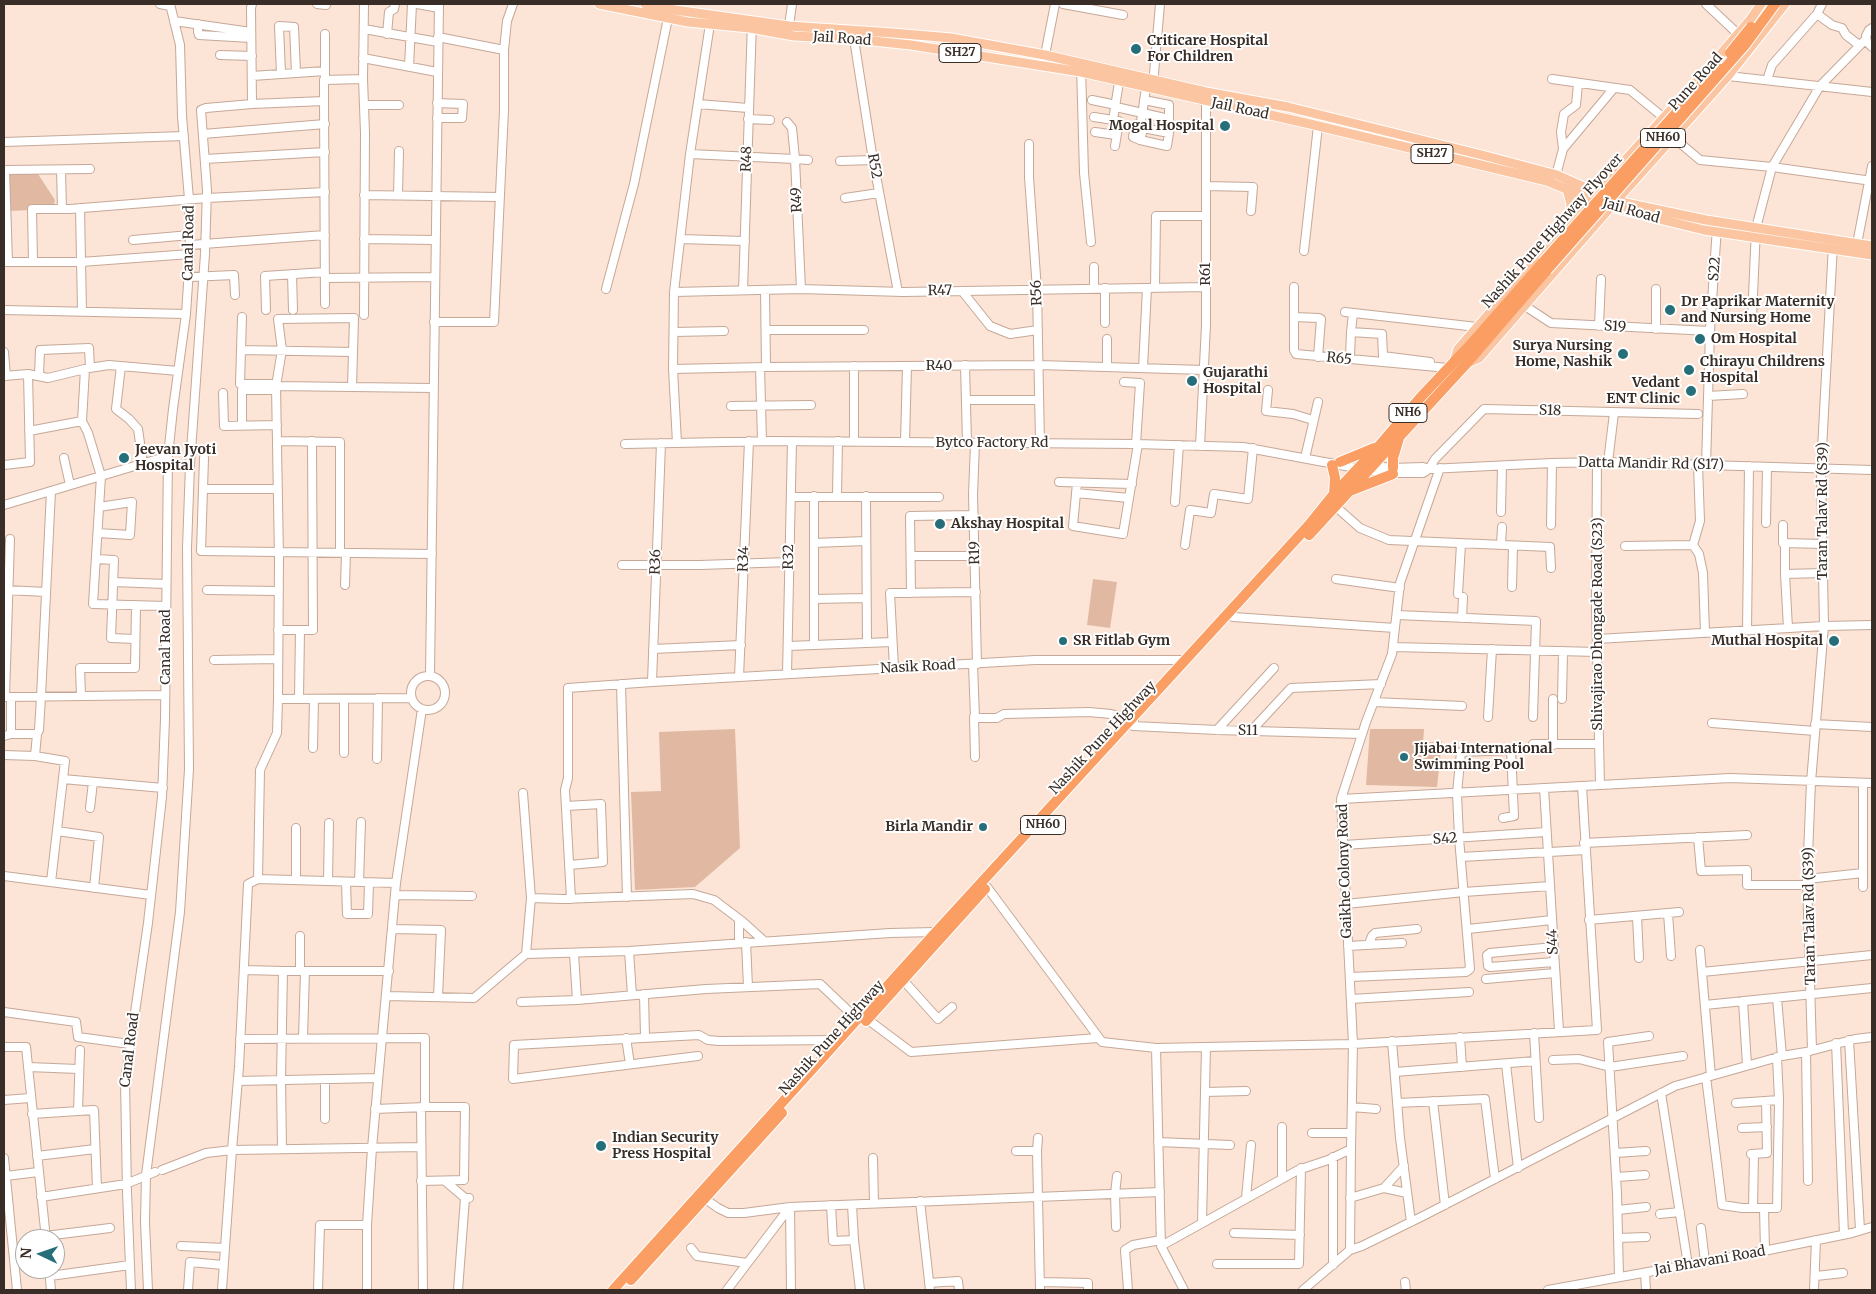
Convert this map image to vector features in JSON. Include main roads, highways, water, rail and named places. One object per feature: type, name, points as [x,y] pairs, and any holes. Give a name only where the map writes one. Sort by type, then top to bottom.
[{"type":"highway","name":"Nashik Pune Highway Flyover","points":[[1467,363],[1545,266],[1736,46],[1767,4]]},
{"type":"highway","name":"Nashik Pune Highway Flyover","points":[[1452,365],[1545,266],[1745,45],[1775,4]]},
{"type":"highway","name":"Nashik Pune Highway","points":[[622,1290],[704,1192],[839,1040],[903,980],[939,934],[987,887],[1133,723],[1185,660],[1334,494],[1400,435],[1467,363]]},
{"type":"highway","name":"Nashik Pune Highway","points":[[613,1290],[1133,723],[1234,617],[1348,492],[1379,446],[1420,398],[1452,365]]},
{"type":"highway","points":[[1348,492],[1393,471],[1400,435]]},
{"type":"highway","points":[[1334,494],[1335,478],[1331,463],[1379,446]]},
{"type":"main road","name":"Jail Road","points":[[599,4],[668,18],[710,24],[751,24],[794,36],[854,39],[911,45],[1081,72],[1119,82],[1150,84],[1206,101],[1558,179],[1613,204],[1717,232],[1872,255]]},
{"type":"main road","points":[[645,4],[751,24],[951,38],[1045,55],[1082,63],[1150,84],[1288,107],[1473,152],[1558,179]]},
{"type":"main road","name":"Pune Road","points":[[1452,365],[1458,349],[1738,34],[1761,4]]},
{"type":"main road","points":[[1467,363],[1480,358],[1613,204],[1728,76],[1785,4]]},
{"type":"main road","points":[[911,45],[912,34]]},
{"type":"main road","name":"Jail Road","points":[[1558,179],[1567,189],[1593,196]]},
{"type":"main road","points":[[1567,189],[1571,204],[1570,222]]},
{"type":"main road","name":"Jail Road","points":[[1613,204],[1872,246]]},
{"type":"place","name":"Criticare Hospital For Children","points":[[1136,49]]},
{"type":"place","name":"Mogal Hospital","points":[[1225,126]]},
{"type":"place","name":"Dr Paprikar Maternity and Nursing Home","points":[[1670,310]]},
{"type":"place","name":"Om Hospital","points":[[1700,339]]},
{"type":"place","name":"Surya Nursing Home, Nashik","points":[[1623,354]]},
{"type":"place","name":"Chirayu Childrens Hospital","points":[[1689,370]]},
{"type":"place","name":"Gujarathi Hospital","points":[[1192,381]]},
{"type":"place","name":"Vedant ENT Clinic","points":[[1691,391]]},
{"type":"place","name":"Jeevan Jyoti Hospital","points":[[124,458]]},
{"type":"place","name":"Akshay Hospital","points":[[940,524]]},
{"type":"place","name":"SR Fitlab Gym","points":[[1063,641]]},
{"type":"place","name":"Muthal Hospital","points":[[1834,641]]},
{"type":"place","name":"Jijabai International Swimming Pool","points":[[1404,757]]},
{"type":"place","name":"Birla Mandir","points":[[983,827]]},
{"type":"place","name":"Indian Security Press Hospital","points":[[601,1146]]}]
